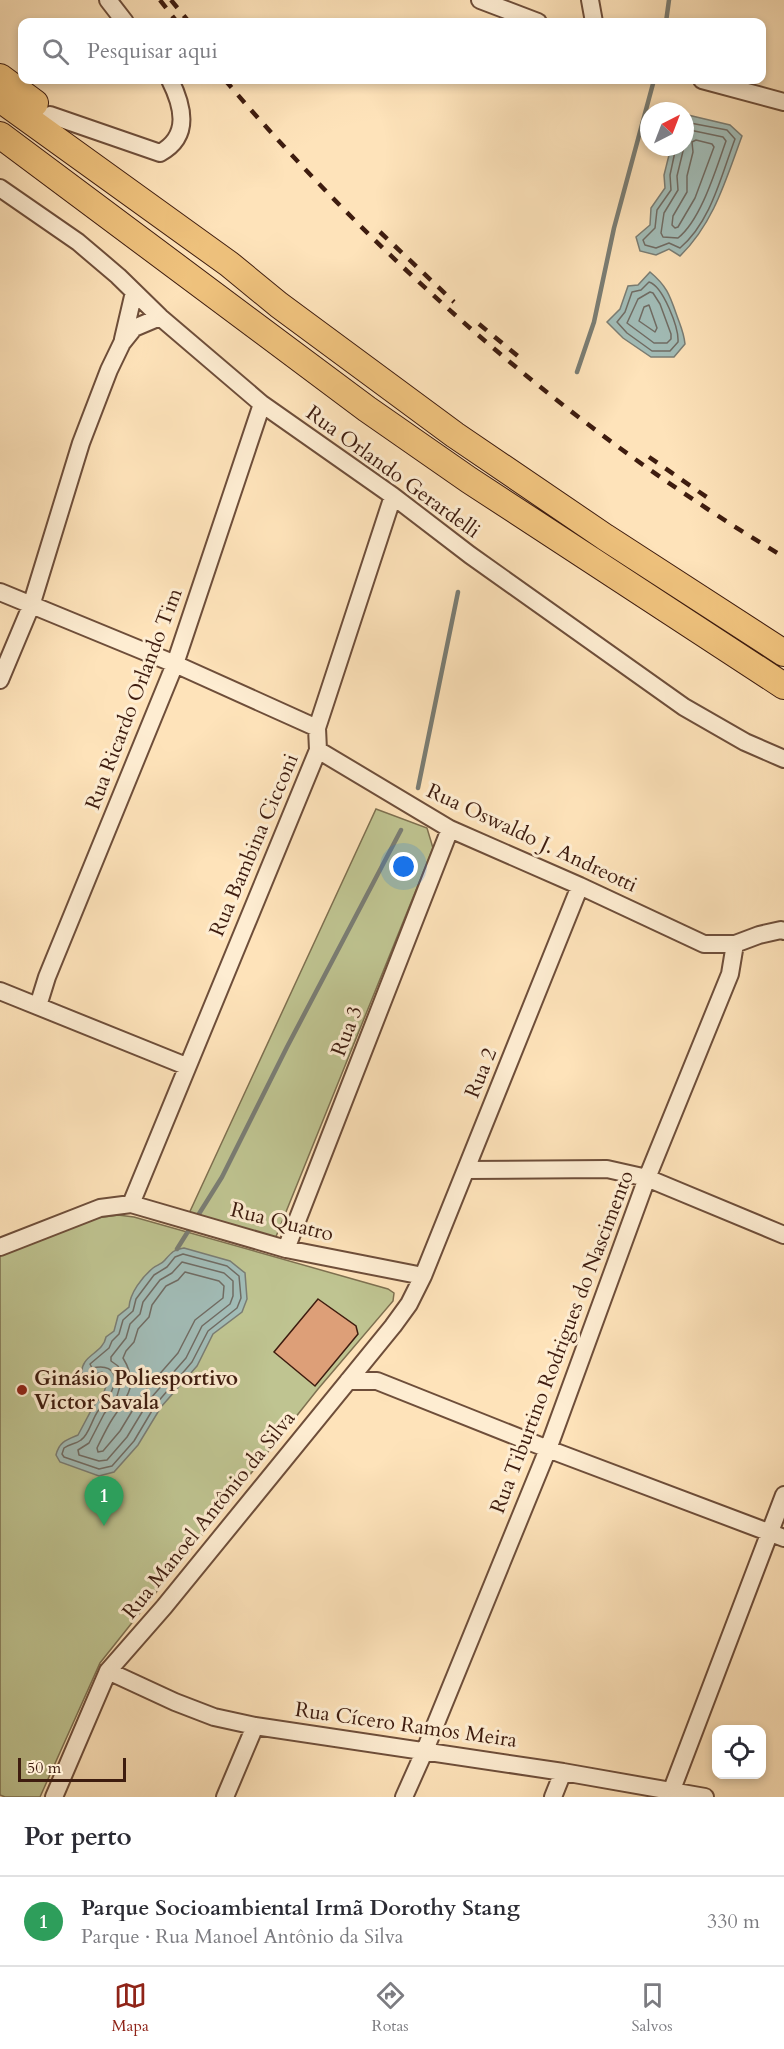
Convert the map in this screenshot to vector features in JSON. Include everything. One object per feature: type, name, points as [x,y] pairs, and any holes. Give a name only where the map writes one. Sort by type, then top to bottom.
[{"type":"highway","points":[[0,77],[115,164],[279,305],[455,435],[605,537],[784,653]]},
{"type":"highway","points":[[0,99],[229,264]]},
{"type":"highway","points":[[0,135],[367,409],[469,480],[784,686]]},
{"type":"street","points":[[108,0],[122,18]]},
{"type":"street","points":[[480,0],[527,18]]},
{"type":"street","points":[[590,0],[593,18]]},
{"type":"street","points":[[50,115],[160,153],[170,148],[182,128],[180,99],[172,84]]},
{"type":"street","points":[[717,84],[784,102]]},
{"type":"street","name":"Rua Orlando Gerardelli","points":[[2,194],[78,242],[160,317],[262,404],[393,496],[470,555],[684,707],[745,742],[784,759]]},
{"type":"street","points":[[0,680],[32,606],[81,443],[122,343],[134,292]]},
{"type":"street","points":[[122,343],[134,328],[160,317]]},
{"type":"street","name":"Rua Ricardo Orlando Tim","points":[[39,1006],[47,977],[175,664],[262,404]]},
{"type":"street","name":"Rua Bambina Cicconi","points":[[131,1204],[318,750],[317,728],[393,496]]},
{"type":"street","points":[[0,592],[175,664],[317,728]]},
{"type":"street","name":"Rua Oswaldo J. Andreotti","points":[[318,750],[450,829],[705,944],[735,944]]},
{"type":"street","name":"Rua 3","points":[[286,1249],[450,829]]},
{"type":"street","name":"Rua 2","points":[[423,1276],[580,886]]},
{"type":"street","points":[[735,944],[759,935],[783,931]]},
{"type":"street","name":"Rua Tiburtino Rodrigues do Nascimento","points":[[404,1797],[548,1449],[647,1178],[730,974],[735,944]]},
{"type":"street","points":[[0,991],[186,1066]]},
{"type":"street","points":[[466,1170],[607,1169],[647,1178],[784,1235]]},
{"type":"street","points":[[0,1248],[100,1208],[131,1204]]},
{"type":"street","name":"Rua Quatro","points":[[131,1204],[286,1249],[423,1276]]},
{"type":"street","name":"Rua Manoel Antônio da Silva","points":[[54,1797],[108,1671],[164,1607],[398,1319],[423,1276]]},
{"type":"street","points":[[348,1381],[378,1381],[548,1449],[777,1535]]},
{"type":"street","points":[[671,1795],[777,1535],[784,1495]]},
{"type":"street","name":"Rua Cícero Ramos Meira","points":[[108,1671],[214,1717],[255,1726],[563,1772],[671,1795],[705,1797]]},
{"type":"street","points":[[225,1797],[255,1726]]},
{"type":"street","points":[[553,1797],[563,1772]]},
{"type":"green space","points":[[376,809],[427,828],[433,848],[273,1244],[186,1220]]},
{"type":"green space","points":[[118,1215],[134,1217],[388,1289],[394,1293],[393,1301],[318,1389],[100,1663],[40,1797],[5,1797],[0,1795],[0,1251],[96,1218]]},
{"type":"water","points":[[694,116],[730,125],[742,136],[718,200],[702,229],[680,256],[669,249],[656,255],[640,251],[636,237],[650,225],[651,208],[665,188],[664,175],[669,156],[694,156]]},
{"type":"water","points":[[650,272],[667,292],[683,333],[685,344],[674,357],[651,357],[623,338],[607,322],[620,309],[628,286],[638,285]]},
{"type":"water","points":[[184,1248],[230,1261],[245,1273],[247,1299],[242,1312],[213,1334],[197,1366],[161,1407],[138,1445],[114,1472],[99,1476],[60,1462],[56,1455],[59,1447],[78,1435],[104,1392],[109,1378],[102,1372],[85,1377],[82,1374],[84,1363],[114,1331],[118,1316],[129,1307],[134,1291],[145,1276],[173,1252]]},
{"type":"building","points":[[318,1299],[356,1326],[358,1334],[315,1386],[274,1352]]},
{"type":"waterway","points":[[667,18],[669,0]]},
{"type":"waterway","points":[[577,372],[594,322],[614,228],[653,84]]},
{"type":"waterway","points":[[418,788],[458,592]]},
{"type":"waterway","points":[[177,1249],[222,1177],[287,1047],[401,830]]},
{"type":"railway","points":[[160,0],[174,18]]},
{"type":"railway","points":[[171,0],[186,18]]},
{"type":"railway","points":[[229,84],[286,149],[350,215],[485,341],[556,400],[630,455],[706,508],[784,557]]},
{"type":"railway","points":[[380,232],[454,302]]},
{"type":"railway","points":[[479,324],[525,362]]},
{"type":"railway","points":[[649,457],[708,498]]},
{"type":"place","name":"Ginásio Poliesportivo Victor Savala","points":[[22,1390]]},
{"type":"place","name":"Parque Socioambiental Irmã Dorothy Stang","points":[[104,1526]]}]
